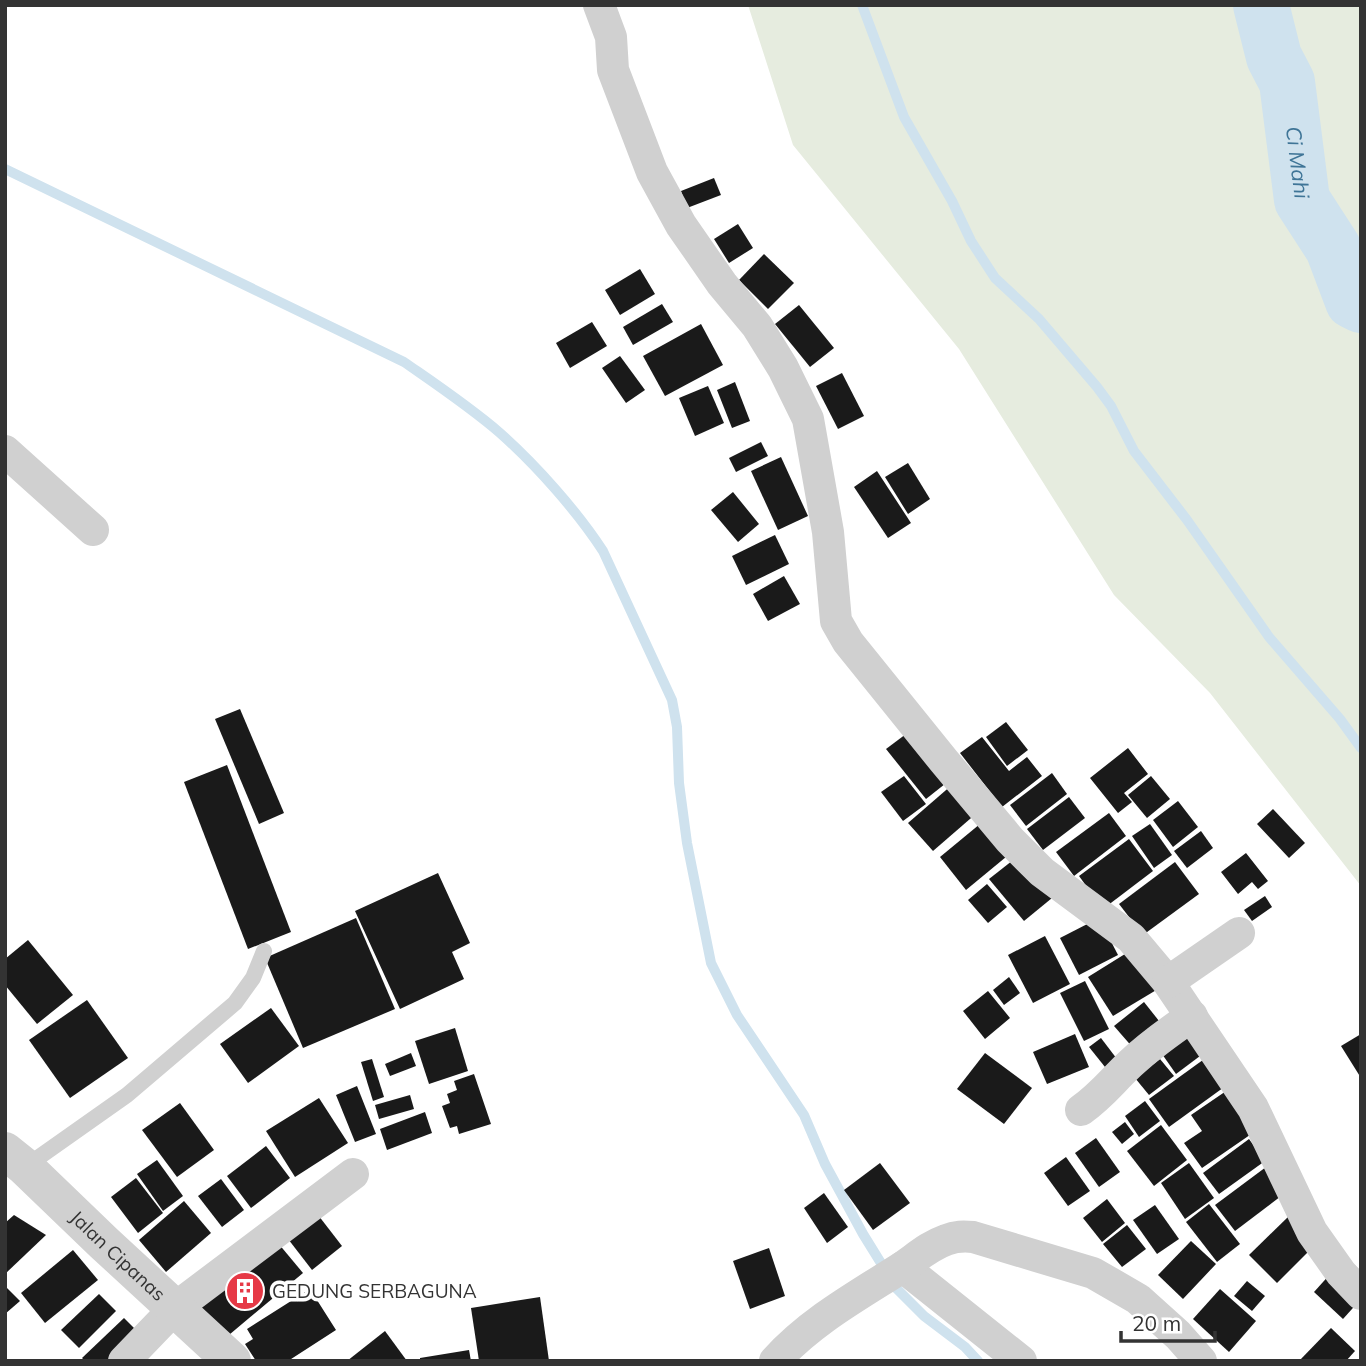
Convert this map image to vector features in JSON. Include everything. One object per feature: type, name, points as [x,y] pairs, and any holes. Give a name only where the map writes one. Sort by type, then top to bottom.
[{"type":"street","points":[[599,5],[611,37],[613,70],[652,172],[681,225],[722,284],[757,326],[783,369],[808,419],[828,532],[836,621],[848,642],[1010,840],[1042,872],[1131,938],[1168,982],[1253,1108],[1312,1232],[1341,1273],[1361,1294]]},
{"type":"street","points":[[5,451],[93,530]]},
{"type":"street","points":[[1168,982],[1240,933]]},
{"type":"street","points":[[1081,1110],[1102,1095],[1154,1042],[1192,1016]]},
{"type":"street","name":"Jalan Cipanas","points":[[15,1159],[232,1361]]},
{"type":"street","points":[[124,1361],[175,1308],[353,1174]]},
{"type":"street","points":[[775,1361],[840,1305],[903,1267],[925,1250],[958,1236],[973,1237],[1093,1273],[1138,1299],[1202,1361]]},
{"type":"street","points":[[903,1267],[1021,1361]]},
{"type":"lane","points":[[15,1159],[127,1095],[235,1003],[253,978],[264,951]]},
{"type":"shaded area","points":[[748,5],[1361,5],[1361,886],[1210,693],[1114,595],[959,349],[793,145]]},
{"type":"building","points":[[714,178],[721,195],[687,208],[681,191]]},
{"type":"building","points":[[738,224],[753,248],[729,263],[714,239]]},
{"type":"building","points":[[764,254],[794,283],[768,309],[739,280]]},
{"type":"building","points":[[640,269],[655,294],[620,315],[605,290]]},
{"type":"building","points":[[662,304],[673,322],[633,345],[623,327]]},
{"type":"building","points":[[799,305],[834,348],[810,367],[775,324]]},
{"type":"building","points":[[592,322],[607,346],[570,368],[556,343]]},
{"type":"building","points":[[701,324],[723,365],[665,396],[643,356]]},
{"type":"building","points":[[620,356],[645,390],[626,403],[602,368]]},
{"type":"building","points":[[842,373],[864,416],[838,429],[816,386]]},
{"type":"building","points":[[735,382],[750,421],[732,428],[717,390]]},
{"type":"building","points":[[708,386],[724,423],[695,436],[679,398]]},
{"type":"building","points":[[761,442],[768,456],[736,472],[729,458]]},
{"type":"building","points":[[781,457],[808,516],[778,530],[751,471]]},
{"type":"building","points":[[908,463],[930,499],[908,514],[885,477]]},
{"type":"building","points":[[877,471],[911,523],[888,538],[854,487]]},
{"type":"building","points":[[733,492],[759,524],[738,542],[711,510]]},
{"type":"building","points":[[775,535],[789,564],[746,585],[732,556]]},
{"type":"building","points":[[784,576],[800,604],[768,621],[753,594]]},
{"type":"building","points":[[240,709],[284,813],[259,824],[215,719]]},
{"type":"building","points":[[1006,722],[1028,750],[1007,766],[986,737]]},
{"type":"building","points":[[910,731],[950,780],[926,799],[886,749]]},
{"type":"building","points":[[982,737],[1009,771],[1027,757],[1042,776],[1002,807],[960,753]]},
{"type":"building","points":[[1128,748],[1148,774],[1124,793],[1132,802],[1118,813],[1090,778]]},
{"type":"building","points":[[227,765],[291,932],[248,949],[184,782]]},
{"type":"building","points":[[1052,773],[1067,794],[1026,826],[1010,805]]},
{"type":"building","points":[[904,776],[926,804],[903,821],[881,792]]},
{"type":"building","points":[[1151,776],[1170,799],[1147,818],[1128,795]]},
{"type":"building","points":[[953,784],[978,812],[933,851],[908,823]]},
{"type":"building","points":[[1069,797],[1085,818],[1043,850],[1027,829]]},
{"type":"building","points":[[1178,801],[1198,827],[1173,847],[1153,820]]},
{"type":"building","points":[[1273,809],[1305,843],[1289,858],[1257,824]]},
{"type":"building","points":[[1109,813],[1126,836],[1074,876],[1056,852]]},
{"type":"building","points":[[986,819],[1012,852],[966,890],[940,857]]},
{"type":"building","points":[[1150,824],[1172,855],[1154,868],[1132,836]]},
{"type":"building","points":[[1201,831],[1213,848],[1187,868],[1174,851]]},
{"type":"building","points":[[1129,839],[1153,871],[1103,909],[1079,876]]},
{"type":"building","points":[[1246,853],[1268,881],[1258,889],[1252,882],[1238,894],[1221,872]]},
{"type":"building","points":[[1017,857],[1052,898],[1024,921],[989,879]]},
{"type":"building","points":[[1175,862],[1199,894],[1143,935],[1119,904]]},
{"type":"building","points":[[438,873],[470,943],[452,952],[464,979],[400,1009],[355,911]]},
{"type":"building","points":[[987,884],[1007,907],[988,923],[968,900]]},
{"type":"building","points":[[1265,896],[1272,907],[1252,921],[1244,910]]},
{"type":"building","points":[[356,918],[395,1009],[303,1048],[265,958]]},
{"type":"building","points":[[1099,918],[1118,955],[1079,975],[1060,938]]},
{"type":"building","points":[[1045,936],[1070,984],[1033,1003],[1008,955]]},
{"type":"building","points":[[28,940],[73,995],[37,1024],[5,985],[5,959]]},
{"type":"building","points":[[1133,949],[1158,989],[1113,1016],[1088,977]]},
{"type":"building","points":[[1009,977],[1020,993],[1004,1005],[993,990]]},
{"type":"building","points":[[1085,981],[1109,1029],[1084,1041],[1060,993]]},
{"type":"building","points":[[988,991],[1010,1018],[985,1039],[963,1011]]},
{"type":"building","points":[[87,1000],[128,1058],[70,1098],[29,1040]]},
{"type":"building","points":[[1144,1002],[1163,1026],[1134,1049],[1114,1026]]},
{"type":"building","points":[[271,1008],[299,1046],[248,1083],[220,1044]]},
{"type":"building","points":[[455,1028],[468,1071],[429,1084],[415,1041]]},
{"type":"building","points":[[1075,1034],[1089,1067],[1047,1084],[1033,1052]]},
{"type":"building","points":[[1189,1034],[1204,1053],[1176,1074],[1162,1054]]},
{"type":"building","points":[[1361,1034],[1361,1078],[1341,1046]]},
{"type":"building","points":[[1101,1038],[1120,1063],[1109,1072],[1089,1047]]},
{"type":"building","points":[[411,1053],[416,1066],[390,1076],[385,1064]]},
{"type":"building","points":[[985,1053],[1032,1088],[1004,1124],[957,1089]]},
{"type":"building","points":[[1207,1057],[1227,1085],[1169,1127],[1149,1099]]},
{"type":"building","points":[[372,1059],[384,1097],[373,1101],[361,1062]]},
{"type":"building","points":[[1160,1059],[1174,1076],[1149,1095],[1135,1078]]},
{"type":"building","points":[[474,1074],[491,1124],[459,1134],[457,1126],[450,1128],[442,1106],[450,1103],[447,1094],[457,1090],[454,1081]]},
{"type":"building","points":[[357,1086],[376,1134],[355,1142],[336,1095]]},
{"type":"building","points":[[1232,1087],[1260,1128],[1202,1168],[1184,1143],[1202,1131],[1191,1115]]},
{"type":"building","points":[[410,1095],[414,1109],[379,1119],[375,1105]]},
{"type":"building","points":[[319,1098],[348,1143],[295,1177],[266,1131]]},
{"type":"building","points":[[1145,1101],[1160,1121],[1139,1137],[1125,1116]]},
{"type":"building","points":[[180,1103],[214,1150],[177,1177],[142,1130]]},
{"type":"building","points":[[425,1112],[432,1133],[387,1150],[380,1129]]},
{"type":"building","points":[[1125,1122],[1134,1134],[1122,1144],[1112,1132]]},
{"type":"building","points":[[1161,1125],[1187,1160],[1154,1186],[1127,1151]]},
{"type":"building","points":[[1096,1138],[1120,1172],[1099,1187],[1075,1153]]},
{"type":"building","points":[[1249,1139],[1265,1161],[1219,1194],[1203,1173]]},
{"type":"building","points":[[266,1146],[290,1178],[251,1208],[227,1176]]},
{"type":"building","points":[[1066,1157],[1090,1191],[1068,1206],[1044,1173]]},
{"type":"building","points":[[157,1160],[183,1196],[163,1211],[137,1174]]},
{"type":"building","points":[[880,1163],[910,1203],[873,1230],[844,1190]]},
{"type":"building","points":[[1189,1163],[1214,1198],[1185,1219],[1161,1183]]},
{"type":"building","points":[[1266,1167],[1285,1193],[1235,1231],[1215,1205]]},
{"type":"building","points":[[136,1178],[163,1213],[138,1233],[111,1197]]},
{"type":"building","points":[[221,1179],[244,1210],[222,1227],[198,1196]]},
{"type":"building","points":[[824,1193],[848,1227],[827,1243],[804,1208]]},
{"type":"building","points":[[1107,1199],[1125,1223],[1102,1242],[1083,1218]]},
{"type":"building","points":[[184,1201],[211,1233],[166,1272],[139,1240]]},
{"type":"building","points":[[1209,1204],[1240,1244],[1217,1262],[1186,1222]]},
{"type":"building","points":[[1155,1205],[1179,1239],[1157,1254],[1133,1220]]},
{"type":"building","points":[[315,1211],[342,1246],[312,1270],[285,1235]]},
{"type":"building","points":[[14,1215],[46,1235],[5,1274],[5,1223]]},
{"type":"building","points":[[1289,1216],[1316,1244],[1277,1283],[1249,1255]]},
{"type":"building","points":[[1127,1225],[1146,1249],[1122,1267],[1103,1244]]},
{"type":"building","name":"GEDUNG SERBAGUNA","points":[[273,1237],[303,1273],[217,1345],[187,1309]]},
{"type":"building","points":[[1191,1241],[1216,1264],[1183,1299],[1158,1275]]},
{"type":"building","points":[[769,1248],[785,1296],[750,1309],[733,1261]]},
{"type":"building","points":[[73,1250],[98,1280],[45,1323],[21,1293]]},
{"type":"building","points":[[1332,1272],[1361,1299],[1343,1319],[1314,1292]]},
{"type":"building","points":[[1247,1281],[1265,1296],[1252,1311],[1234,1296]]},
{"type":"building","points":[[5,1286],[20,1301],[5,1314]]},
{"type":"building","points":[[310,1289],[336,1330],[288,1361],[256,1361],[245,1344],[253,1339],[247,1329]]},
{"type":"building","points":[[1220,1289],[1256,1321],[1229,1352],[1193,1319]]},
{"type":"building","points":[[99,1294],[116,1311],[79,1348],[61,1330]]},
{"type":"building","points":[[540,1297],[549,1361],[479,1361],[471,1308]]},
{"type":"building","points":[[124,1318],[143,1337],[118,1361],[85,1361],[82,1358]]},
{"type":"building","points":[[1331,1328],[1355,1351],[1346,1361],[1299,1361]]},
{"type":"building","points":[[385,1331],[407,1361],[347,1361]]},
{"type":"building","points":[[469,1350],[471,1361],[420,1361],[420,1358]]},
{"type":"waterway","points":[[862,5],[904,117],[952,201],[971,241],[995,278],[1039,319],[1097,387],[1111,406],[1134,451],[1187,520],[1269,637],[1340,719],[1361,748]]},
{"type":"waterway","name":"Ci Mahi","points":[[1261,5],[1274,57],[1287,82],[1302,200],[1333,248],[1353,301],[1361,305]]},
{"type":"waterway","points":[[5,169],[404,362],[500,433],[542,474],[568,505],[603,551],[672,700],[677,727],[679,783],[687,843],[711,963],[737,1015],[804,1115],[825,1164],[897,1289],[924,1316],[965,1347],[978,1361]]},
{"type":"place","name":"GEDUNG SERBAGUNA","points":[[245,1291]]}]
